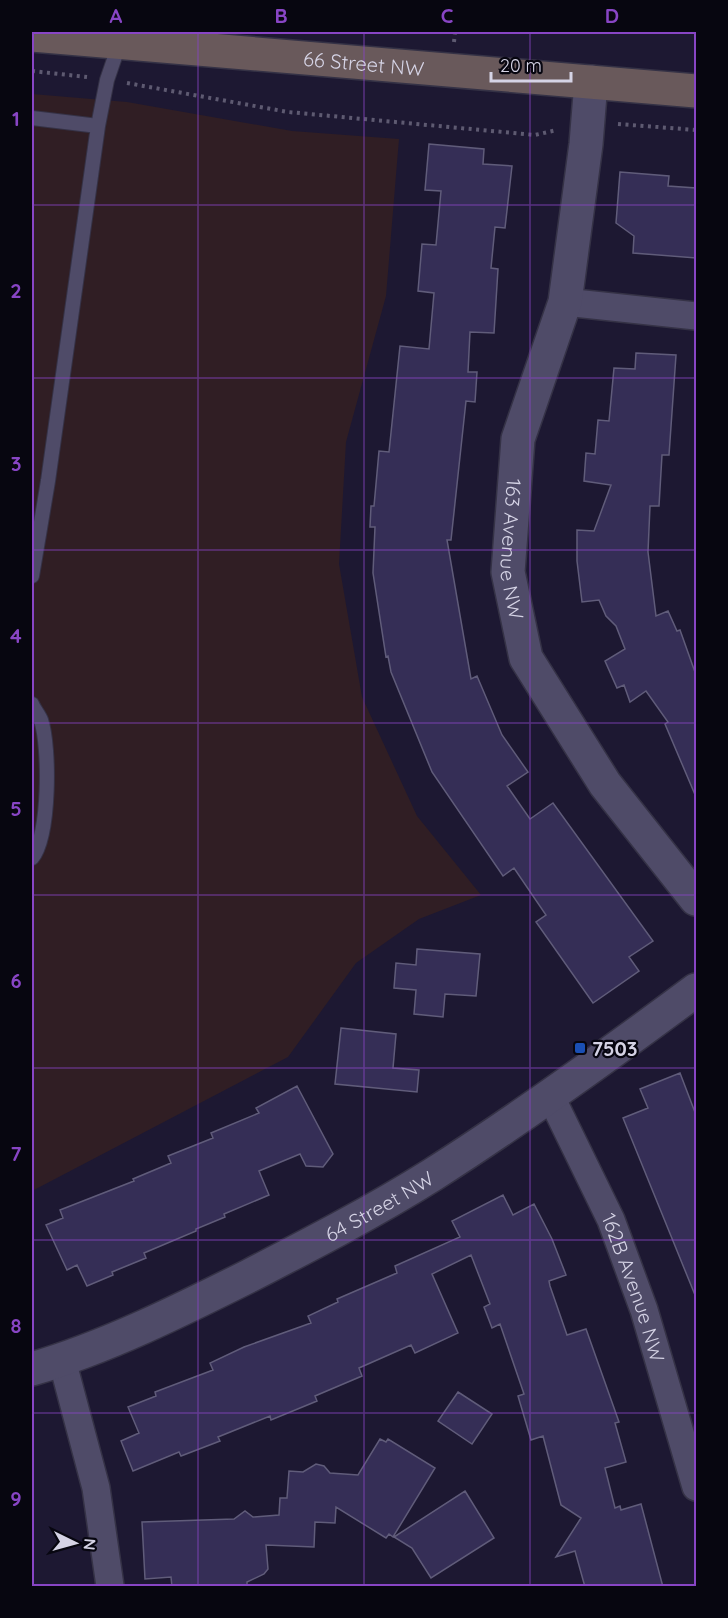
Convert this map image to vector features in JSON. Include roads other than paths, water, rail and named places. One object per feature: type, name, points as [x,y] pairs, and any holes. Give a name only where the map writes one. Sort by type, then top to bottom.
[{"type":"main road","name":"66 Street NW","points":[[32,35],[696,91]]},
{"type":"street","name":"163 Avenue NW","points":[[591,82],[565,302],[518,439],[508,572],[526,658],[605,784],[696,899]]},
{"type":"street","points":[[565,302],[696,316]]},
{"type":"street","name":"64 Street NW","points":[[32,1369],[62,1360],[156,1321],[345,1226],[431,1175],[551,1096],[696,990]]},
{"type":"street","name":"162B Avenue NW","points":[[551,1096],[614,1230],[644,1310],[696,1487]]},
{"type":"street","points":[[62,1360],[96,1488],[110,1587]]},
{"type":"lane","points":[[32,576],[48,481],[98,126],[107,80],[120,42]]},
{"type":"lane","points":[[32,118],[98,126]]},
{"type":"lane","points":[[32,704],[41,720],[46,767],[44,822],[36,852],[32,858]]},
{"type":"place","name":"7503","points":[[580,1048]]}]
